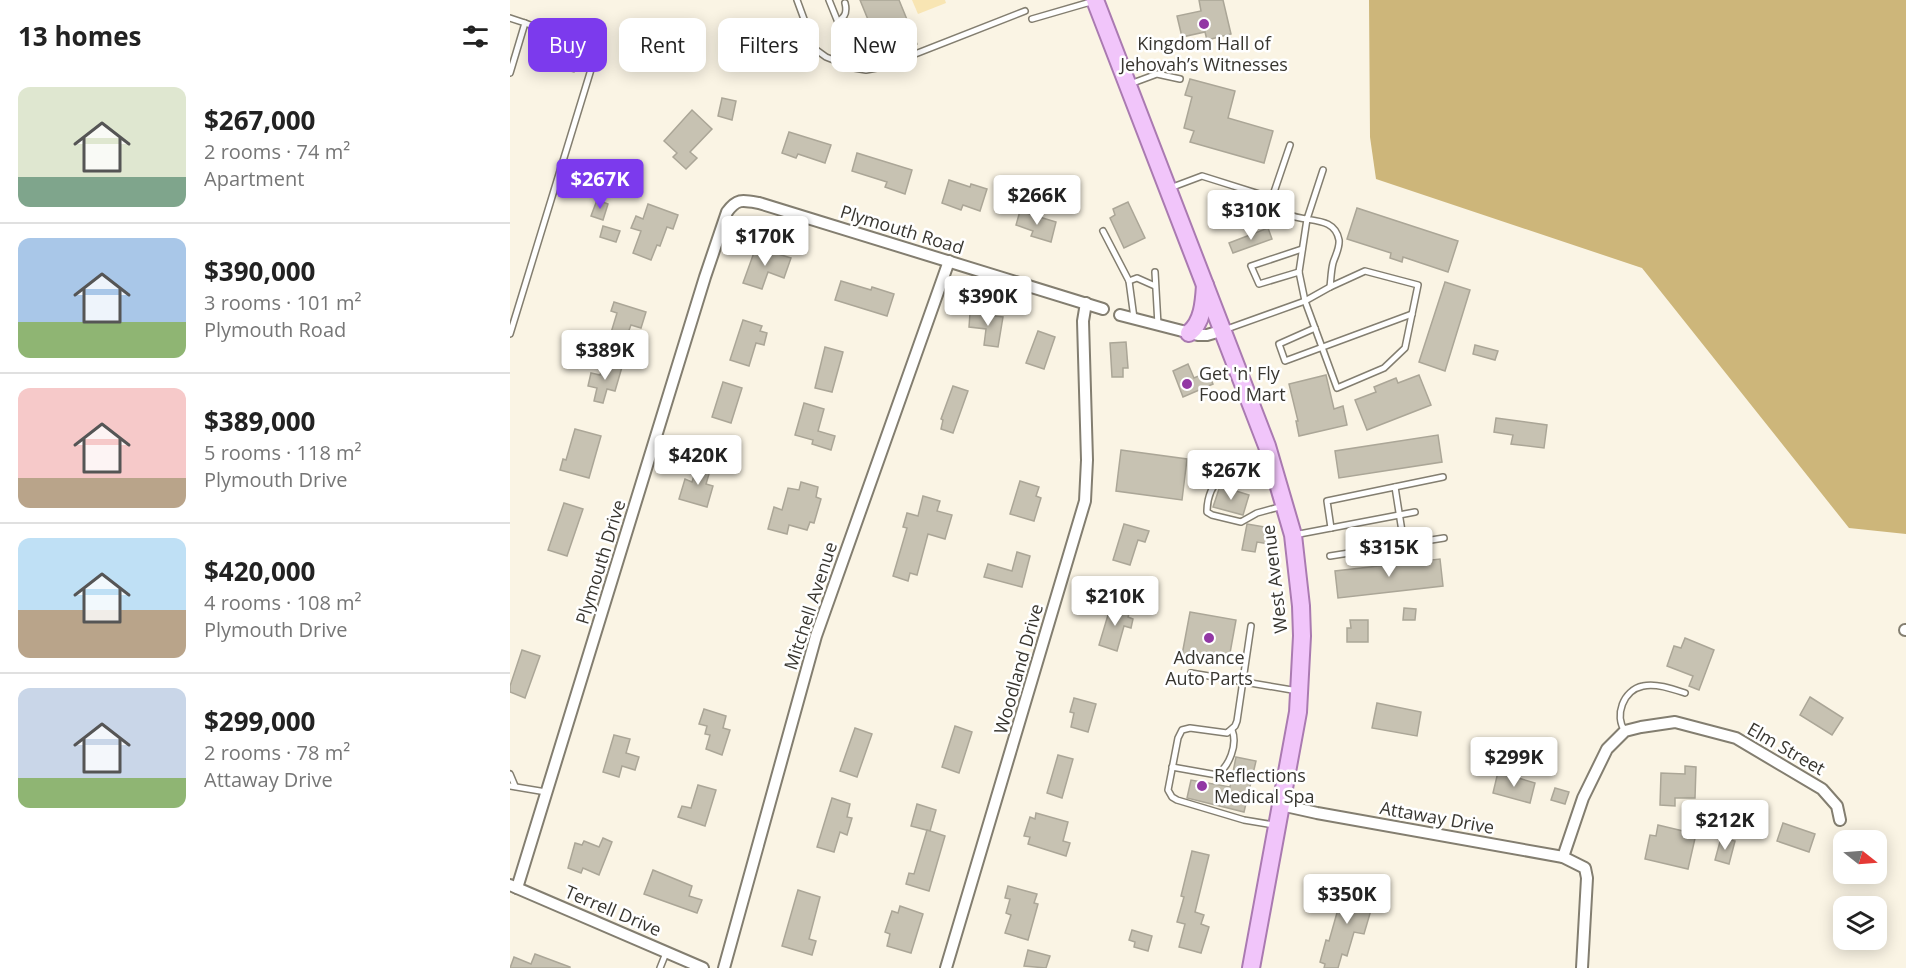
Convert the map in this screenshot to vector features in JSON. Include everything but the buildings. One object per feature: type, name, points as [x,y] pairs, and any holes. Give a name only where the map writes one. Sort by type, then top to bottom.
[{"type":"main road","name":"West Avenue","points":[[1095,0],[1224,330],[1268,450],[1293,535],[1301,606],[1300,692],[1251,968]]},
{"type":"main road","points":[[1189,333],[1200,318],[1205,284]]},
{"type":"street","name":"Plymouth Drive","points":[[513,886],[548,792],[705,276],[727,212],[734,203],[745,200],[759,203]]},
{"type":"street","name":"Plymouth Road","points":[[759,203],[1103,309]]},
{"type":"street","name":"Mitchell Avenue","points":[[724,968],[816,636],[948,261]]},
{"type":"street","name":"Woodland Drive","points":[[946,968],[1085,501],[1087,460],[1083,321],[1086,303]]},
{"type":"street","points":[[1120,315],[1189,333],[1207,335],[1224,330]]},
{"type":"street","name":"Elm Street","points":[[1626,731],[1641,726],[1675,722],[1736,738],[1822,789],[1837,806],[1840,820]]},
{"type":"street","points":[[1563,857],[1584,798],[1607,749],[1626,731]]},
{"type":"street","name":"Attaway Drive","points":[[1281,805],[1563,857],[1585,868],[1587,878],[1582,968]]},
{"type":"street","name":"Terrell Drive","points":[[513,886],[703,968]]},
{"type":"lane","points":[[797,0],[815,49],[831,59]]},
{"type":"lane","points":[[829,0],[837,18]]},
{"type":"lane","points":[[1032,19],[1095,0]]},
{"type":"lane","points":[[841,18],[845,14],[845,3]]},
{"type":"lane","points":[[917,53],[1025,11]]},
{"type":"lane","points":[[510,18],[583,45],[591,54],[593,63],[510,334]]},
{"type":"lane","points":[[510,73],[525,23]]},
{"type":"lane","points":[[1128,84],[1158,74],[1180,79]]},
{"type":"lane","points":[[1290,145],[1272,198],[1275,207],[1288,216],[1328,224],[1335,230],[1340,243],[1333,264],[1330,287]]},
{"type":"lane","points":[[1224,330],[1305,301],[1365,271],[1418,285],[1405,348],[1384,368],[1337,388],[1305,301],[1299,272],[1307,219],[1323,170]]},
{"type":"lane","points":[[1168,189],[1202,176],[1272,198]]},
{"type":"lane","points":[[1103,231],[1129,281],[1135,319]]},
{"type":"lane","points":[[1299,272],[1259,284],[1251,266],[1302,249]]},
{"type":"lane","points":[[1155,272],[1158,325]]},
{"type":"lane","points":[[1129,281],[1137,278],[1155,286]]},
{"type":"lane","points":[[1315,328],[1279,344],[1285,361],[1412,314]]},
{"type":"lane","points":[[1268,450],[1216,480],[1207,505],[1207,512],[1241,522],[1257,513],[1285,505]]},
{"type":"lane","points":[[1331,528],[1327,501],[1443,477]]},
{"type":"lane","points":[[1395,486],[1404,544]]},
{"type":"lane","points":[[1293,535],[1415,512]]},
{"type":"lane","points":[[1330,556],[1444,538]]},
{"type":"lane","points":[[1251,626],[1237,721],[1232,730],[1227,733],[1190,728],[1182,730],[1178,738],[1168,790],[1177,800],[1257,823],[1278,826]]},
{"type":"lane","points":[[1191,673],[1300,692]]},
{"type":"lane","points":[[1626,731],[1620,724],[1621,710],[1624,699],[1632,691],[1642,686],[1649,686],[1684,693]]},
{"type":"lane","points":[[1172,767],[1217,775],[1226,766],[1234,746],[1232,730]]},
{"type":"lane","points":[[510,774],[512,786],[548,792]]},
{"type":"lane","points":[[660,968],[667,952]]},
{"type":"shaded area","points":[[912,0],[945,0],[946,3],[918,14]]},
{"type":"shaded area","points":[[1369,0],[1906,0],[1906,534],[1849,528],[1642,268],[1376,179],[1370,137]]},
{"type":"place","name":"Kingdom Hall of Jehovah’s Witnesses","points":[[1204,24]]},
{"type":"place","name":"Get 'n' Fly Food Mart","points":[[1187,384]]},
{"type":"place","name":"Advance Auto Parts","points":[[1209,638]]},
{"type":"place","name":"Reflections Medical Spa","points":[[1202,786]]}]
